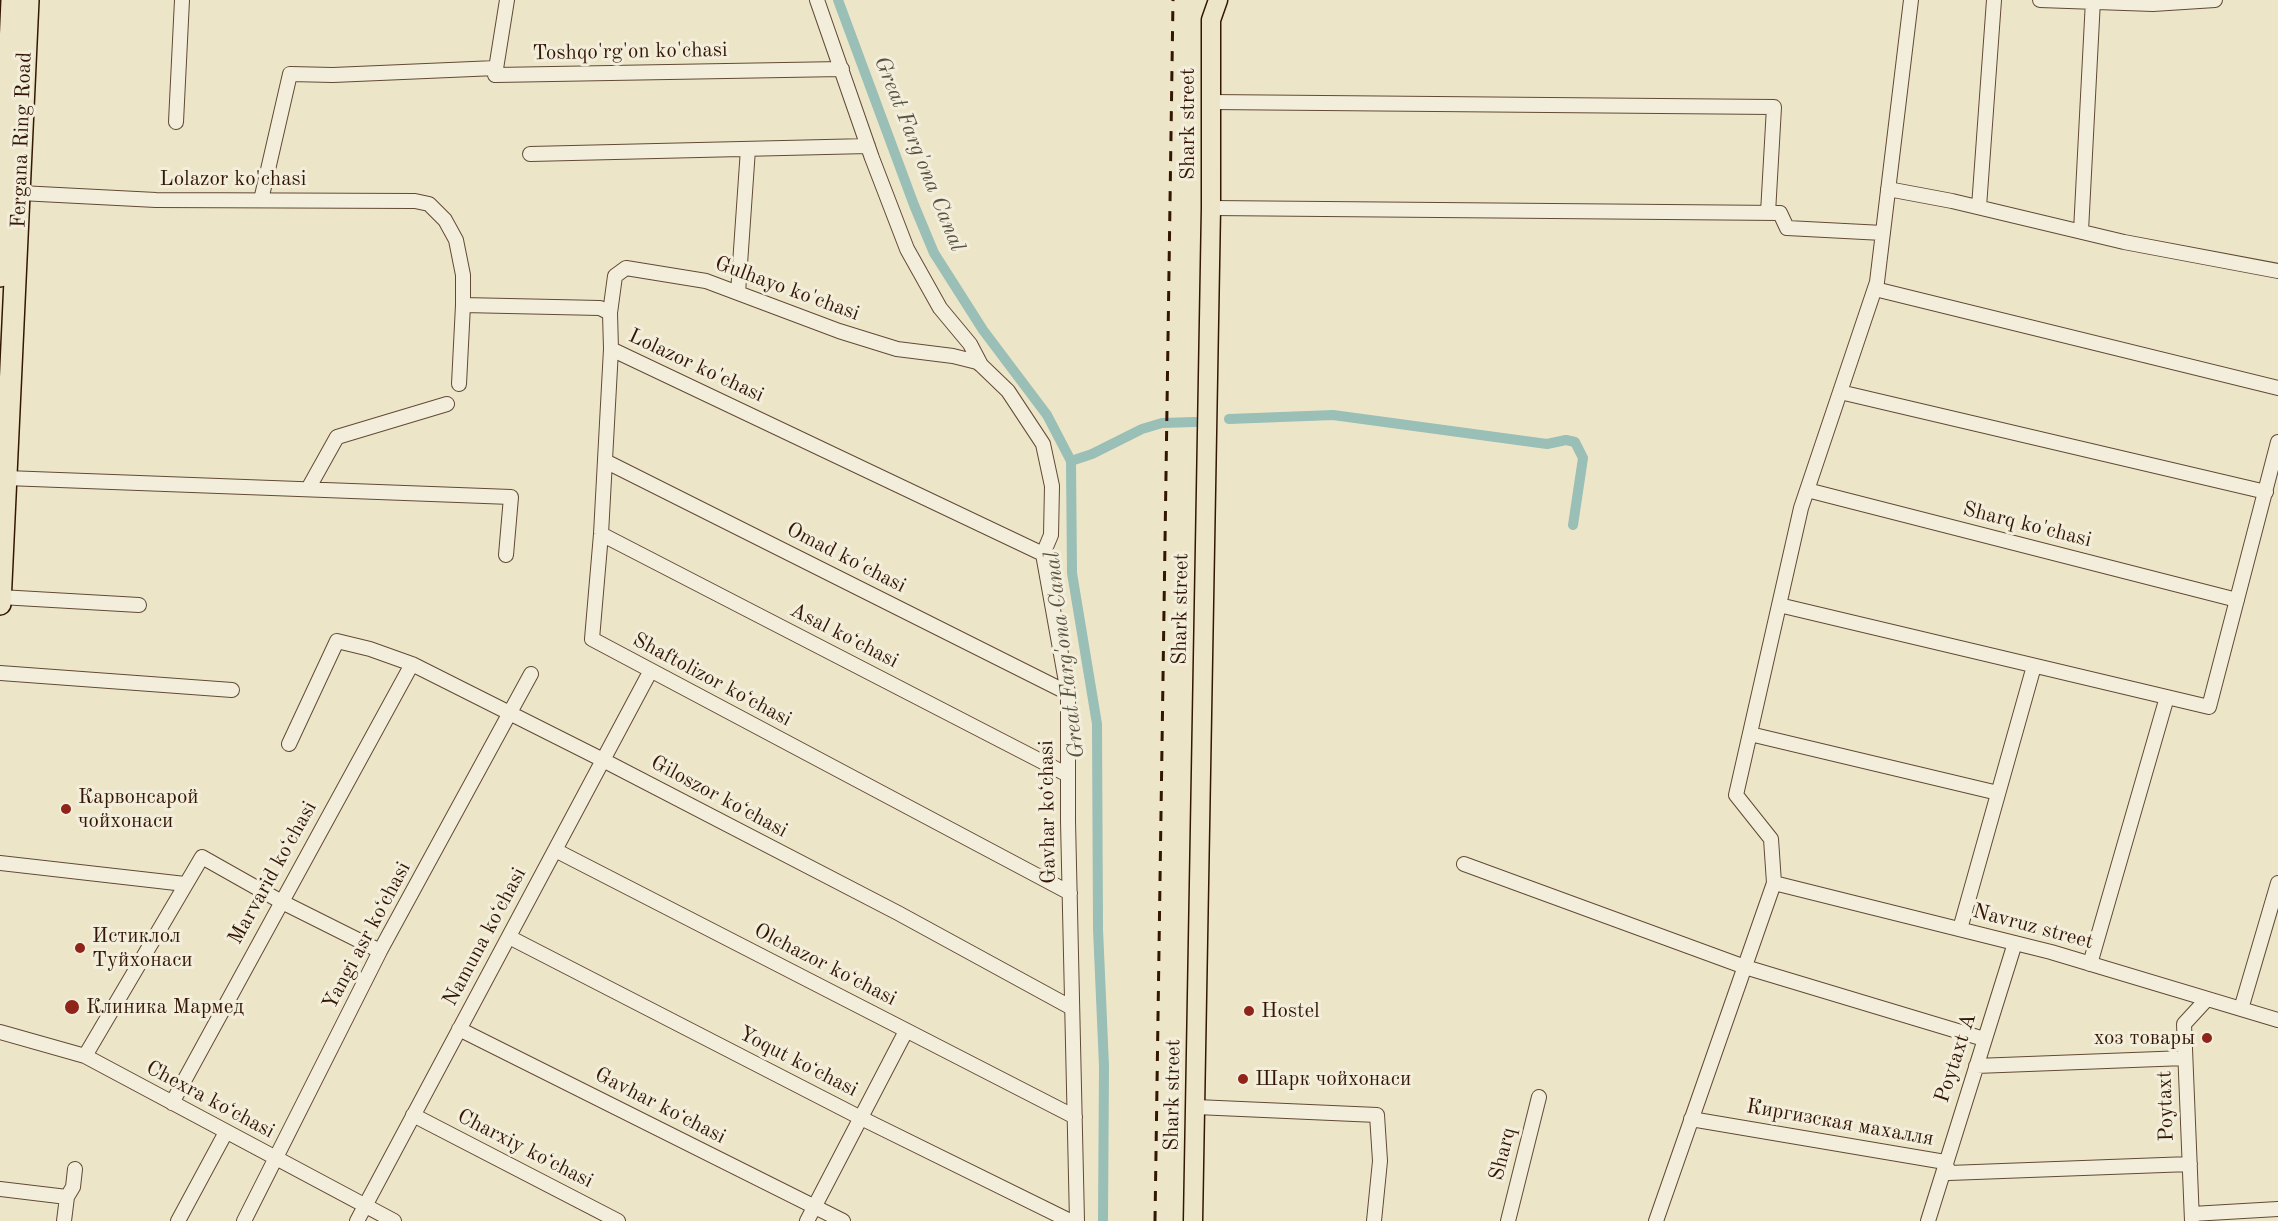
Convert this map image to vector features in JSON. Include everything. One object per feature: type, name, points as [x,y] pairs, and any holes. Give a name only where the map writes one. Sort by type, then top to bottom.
[{"type":"highway","name":"Fergana Ring Road","points":[[0,276],[12,0]]},
{"type":"highway","name":"Fergana Ring Road","points":[[0,604],[28,0]]},
{"type":"main road","name":"Shark street","points":[[1193,1221],[1212,208],[1211,20],[1218,0]]},
{"type":"street","points":[[176,122],[182,0]]},
{"type":"street","name":"Toshqo'rg'on ko'chasi","points":[[507,0],[495,75],[842,69]]},
{"type":"street","name":"Gavhar koʻchasi","points":[[817,0],[868,147],[907,249],[940,308],[970,344],[981,365],[1008,391],[1043,444],[1052,486],[1051,536],[1043,554],[1068,693],[1077,1221]]},
{"type":"street","points":[[1656,1221],[1774,883],[1772,840],[1736,795],[1807,490],[1875,289],[1911,0]]},
{"type":"street","points":[[1979,207],[1994,0]]},
{"type":"street","points":[[2040,0],[2153,2],[2215,0]]},
{"type":"street","points":[[2081,231],[2093,0]]},
{"type":"street","points":[[261,200],[290,74],[333,75],[496,68]]},
{"type":"street","points":[[1210,102],[1774,107],[1768,213]]},
{"type":"street","points":[[530,154],[868,147]]},
{"type":"street","points":[[738,293],[748,149]]},
{"type":"street","points":[[1888,189],[2278,271]]},
{"type":"street","name":"Lolazor ko'chasi","points":[[20,193],[156,200],[416,201],[429,204],[445,220],[456,240],[463,275],[463,305],[600,308],[610,313],[611,349],[1043,554]]},
{"type":"street","points":[[1212,208],[1780,213],[1787,228],[1883,233]]},
{"type":"street","name":"Gulhayo ko'chasi","points":[[610,313],[615,276],[626,268],[706,281],[897,350],[953,356],[981,365]]},
{"type":"street","points":[[1875,289],[2278,388]]},
{"type":"street","points":[[459,384],[463,305]]},
{"type":"street","name":"Shaftolizor koʻchasi","points":[[611,349],[601,534],[592,639],[650,672],[1070,893]]},
{"type":"street","points":[[1840,392],[2266,492]]},
{"type":"street","points":[[308,489],[337,436],[447,404]]},
{"type":"street","points":[[1779,605],[2209,707],[2278,442]]},
{"type":"street","name":"Omad ko'chasi","points":[[605,461],[1068,693]]},
{"type":"street","points":[[6,478],[511,497],[506,555]]},
{"type":"street","name":"Sharq ko'chasi","points":[[1807,490],[2237,600]]},
{"type":"street","name":"Asal koʻchasi","points":[[601,534],[1068,776]]},
{"type":"street","points":[[0,597],[139,606]]},
{"type":"street","name":"Giloszor koʻchasi","points":[[289,744],[337,641],[370,649],[412,664],[601,759],[898,913],[1072,1008]]},
{"type":"street","name":"Marvarid koʻchasi","points":[[172,1103],[280,901],[412,664]]},
{"type":"street","points":[[1960,929],[2034,666]]},
{"type":"street","name":"Namuna koʻchasi","points":[[357,1221],[555,850],[601,759],[650,672]]},
{"type":"street","points":[[0,673],[232,690]]},
{"type":"street","name":"Yangi asr koʻchasi","points":[[244,1221],[380,951],[531,674]]},
{"type":"street","points":[[2090,964],[2167,697]]},
{"type":"street","points":[[1750,734],[1998,793]]},
{"type":"street","name":"Olchazor koʻchasi","points":[[555,850],[1075,1117]]},
{"type":"street","points":[[85,1056],[202,857],[280,901],[380,951]]},
{"type":"street","points":[[0,862],[185,885]]},
{"type":"street","points":[[1464,864],[1744,967],[1984,1039]]},
{"type":"street","name":"Navruz street","points":[[1774,883],[2015,943],[2278,1020]]},
{"type":"street","points":[[2241,1009],[2278,883]]},
{"type":"street","name":"Yoqut koʻchasi","points":[[509,937],[861,1118],[1070,1221]]},
{"type":"street","name":"Poytaxt A","points":[[1928,1221],[2015,943]]},
{"type":"street","name":"Poytaxt","points":[[2192,1217],[2184,1024],[2207,999]]},
{"type":"street","name":"Gavhar koʻchasi","points":[[459,1029],[843,1221]]},
{"type":"street","points":[[807,1221],[906,1031]]},
{"type":"street","name":"Chexra koʻchasi","points":[[0,1032],[85,1056],[394,1221]]},
{"type":"street","points":[[1976,1066],[2185,1058]]},
{"type":"street","name":"Sharq","points":[[1508,1221],[1539,1097]]},
{"type":"street","points":[[1196,1107],[1377,1115],[1380,1161],[1374,1221]]},
{"type":"street","name":"Charxiy koʻchasi","points":[[413,1115],[618,1221]]},
{"type":"street","name":"Киргизская махалля","points":[[1691,1119],[1945,1162],[1948,1173],[2190,1164]]},
{"type":"street","points":[[178,1221],[226,1132]]},
{"type":"street","points":[[64,1221],[67,1197],[73,1188],[75,1169]]},
{"type":"street","points":[[0,1189],[67,1197]]},
{"type":"street","points":[[2192,1217],[2278,1209]]},
{"type":"waterway","name":"Great Farg'ona Canal","points":[[838,0],[934,253],[983,330],[1047,415],[1071,461],[1072,573],[1097,724],[1098,929],[1104,1066],[1103,1221]]},
{"type":"waterway","points":[[1229,419],[1333,415],[1547,444],[1566,440],[1575,442],[1583,458],[1573,525]]},
{"type":"waterway","points":[[1071,461],[1092,454],[1142,429],[1162,423],[1195,422]]},
{"type":"railway","points":[[1155,1221],[1173,0]]},
{"type":"place","name":"Карвонсарой чойхонаси","points":[[66,809]]},
{"type":"place","name":"Истиклол Туйхонаси","points":[[80,948]]},
{"type":"place","name":"Клиника Мармед","points":[[72,1007]]},
{"type":"place","name":"Hostel","points":[[1249,1011]]},
{"type":"place","name":"хоз товары","points":[[2207,1038]]},
{"type":"place","name":"Шарк чойхонаси","points":[[1243,1079]]}]
